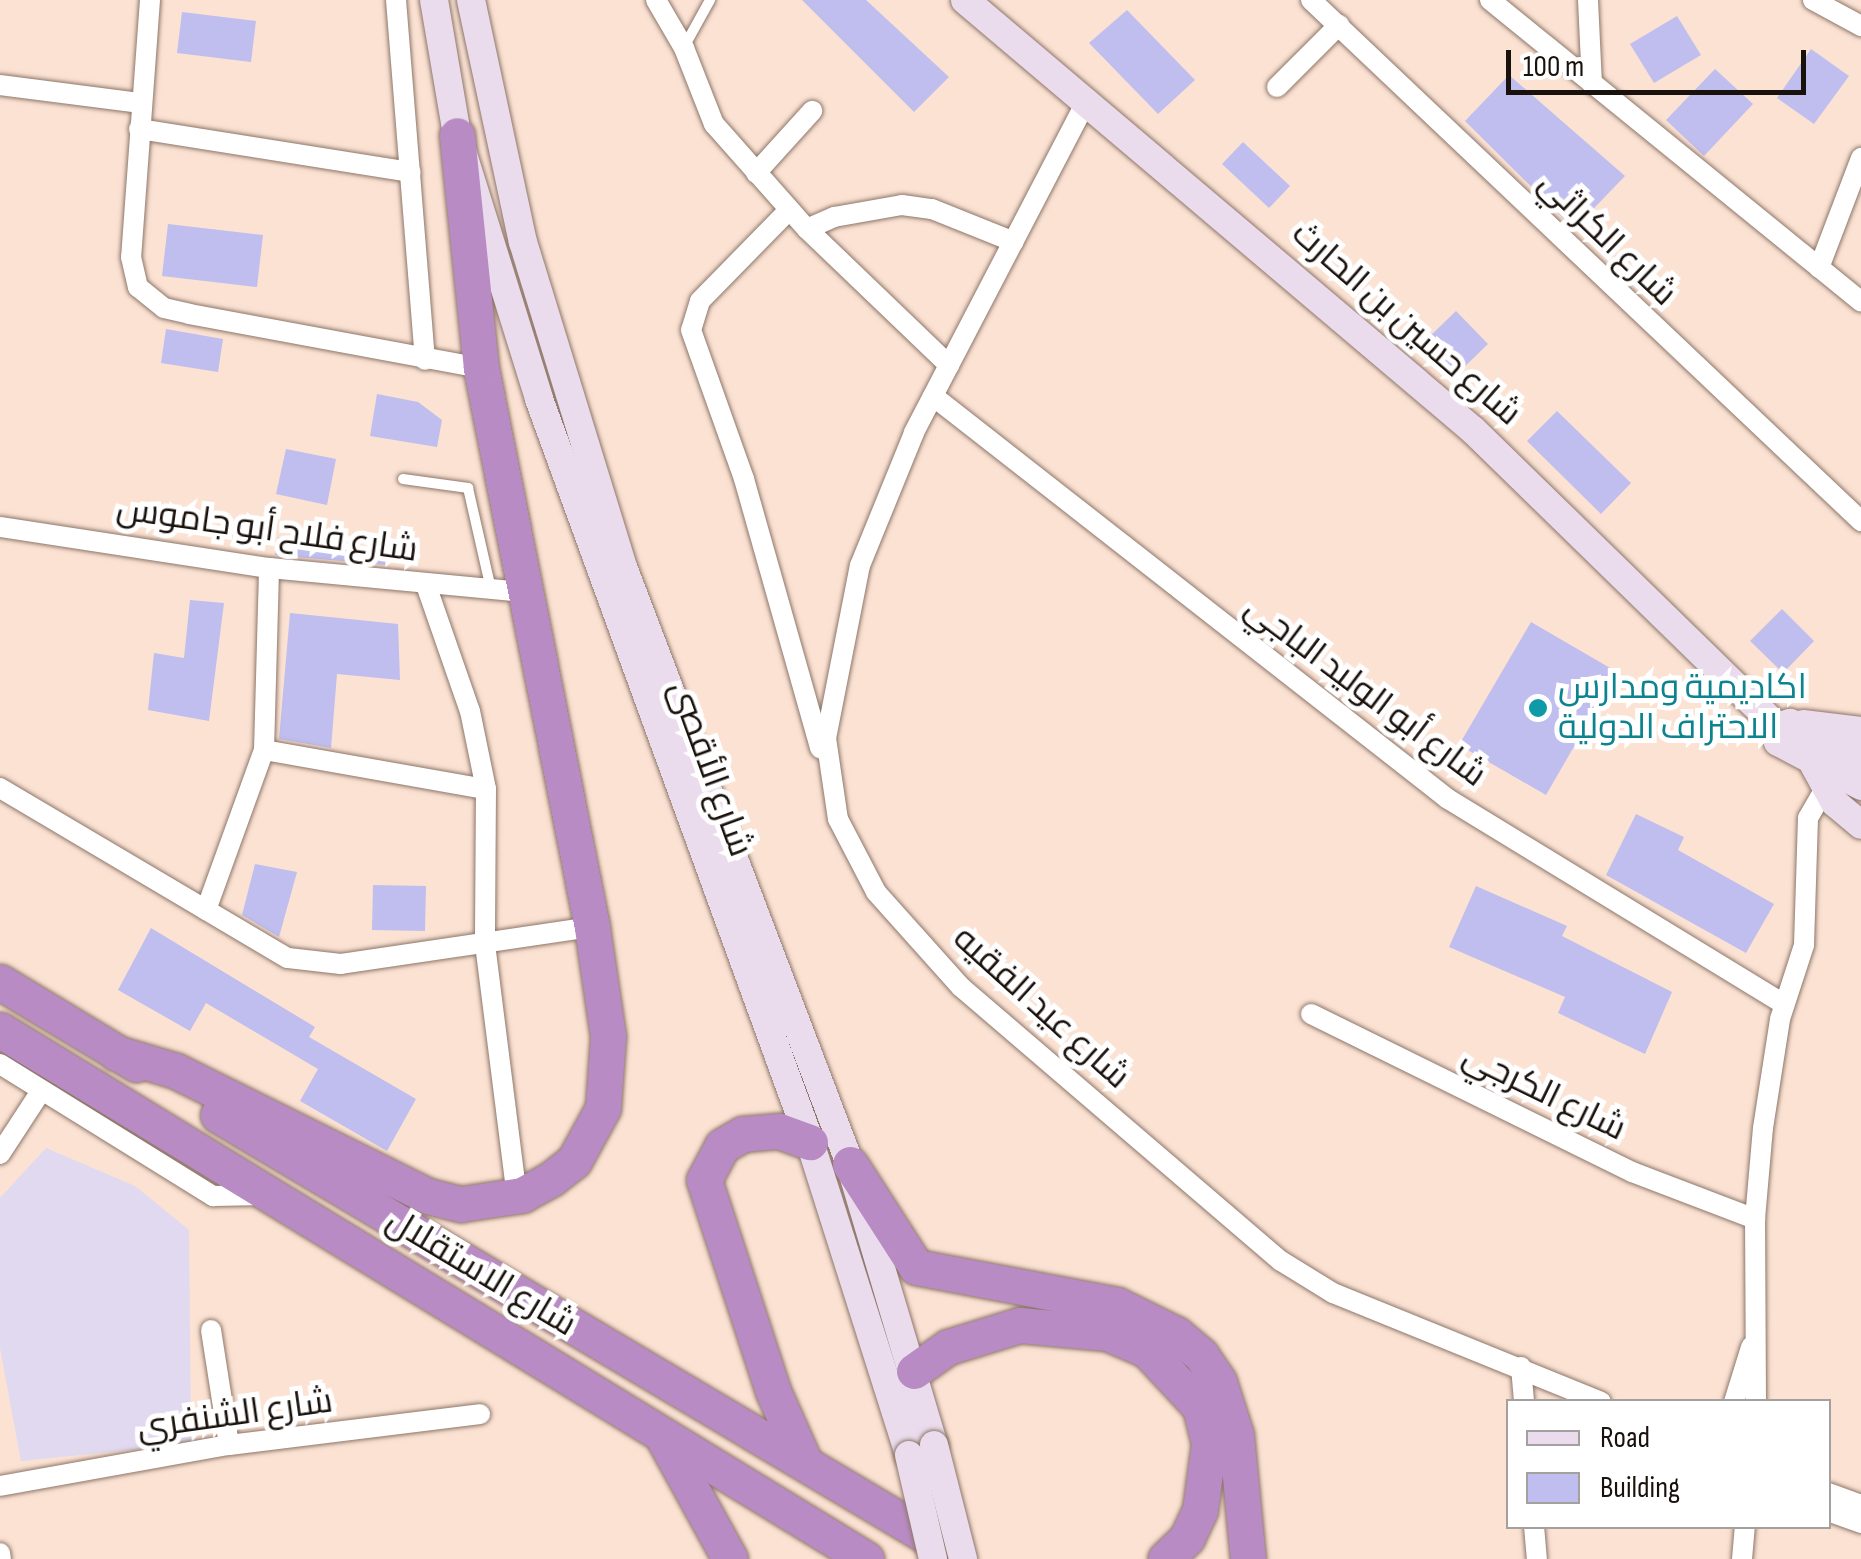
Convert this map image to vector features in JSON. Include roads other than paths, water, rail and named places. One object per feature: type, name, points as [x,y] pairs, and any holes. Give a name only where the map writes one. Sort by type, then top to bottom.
[{"type":"highway","points":[[116,1052],[176,1071],[428,1196],[461,1204],[518,1196],[574,1161],[603,1108],[608,1036],[592,927],[508,591],[480,368],[457,134]]},
{"type":"highway","name":"شارع الاستقلال","points":[[0,982],[964,1559]]},
{"type":"highway","name":"شارع الاستقلال","points":[[0,1030],[866,1559]]},
{"type":"highway","points":[[805,1463],[773,1391],[704,1180],[722,1146],[742,1134],[780,1131],[810,1142]]},
{"type":"highway","points":[[850,1164],[916,1267],[1117,1305],[1176,1334],[1201,1355],[1219,1382],[1236,1435],[1248,1559]]},
{"type":"highway","points":[[914,1371],[948,1347],[1020,1325],[1106,1333],[1148,1350],[1200,1407],[1209,1444],[1200,1510],[1187,1538],[1165,1559]]},
{"type":"highway","points":[[664,1438],[730,1559]]},
{"type":"main road","name":"شارع الأقصى","points":[[434,0],[457,134],[552,435],[964,1559]]},
{"type":"main road","name":"شارع الأقصى","points":[[471,0],[524,242],[622,567],[850,1164],[914,1371],[933,1559]]},
{"type":"main road","name":"شارع حسين بن الحارث","points":[[965,0],[1459,417],[1784,725],[1861,759]]},
{"type":"main road","name":"شارع حسين بن الحارث","points":[[1784,725],[1778,742],[1820,777],[1861,786]]},
{"type":"main road","points":[[1784,725],[1861,731]]},
{"type":"main road","points":[[1820,777],[1861,825]]},
{"type":"street","points":[[150,0],[139,128],[133,275],[164,308],[480,368]]},
{"type":"street","points":[[396,0],[425,360]]},
{"type":"street","points":[[656,0],[684,48],[714,124],[789,210],[948,364]]},
{"type":"street","name":"شارع الكراثي","points":[[1311,0],[1861,521]]},
{"type":"street","points":[[1490,0],[1861,302]]},
{"type":"street","points":[[1588,0],[1592,84]]},
{"type":"street","points":[[1813,0],[1861,26]]},
{"type":"street","points":[[1277,86],[1339,25]]},
{"type":"street","points":[[0,85],[141,102]]},
{"type":"street","name":"شارع عيد الفقيه","points":[[1086,102],[948,364],[860,565],[830,694],[828,779],[838,819],[876,892],[961,987],[1258,1244],[1333,1293],[1595,1399]]},
{"type":"street","points":[[756,173],[812,110]]},
{"type":"street","points":[[139,128],[412,172]]},
{"type":"street","points":[[1820,268],[1861,158]]},
{"type":"street","points":[[807,228],[834,216],[902,205],[932,208],[1014,242]]},
{"type":"street","points":[[789,210],[700,301],[690,330],[744,478],[828,779]]},
{"type":"street","name":"شارع أبو الوليد الباجي","points":[[933,396],[1448,799],[1784,1004]]},
{"type":"street","name":"شارع فلاح أبو جاموس","points":[[0,527],[269,568],[508,591]]},
{"type":"street","points":[[206,910],[264,750],[269,568]]},
{"type":"street","points":[[426,585],[470,710],[486,789],[485,944],[518,1196]]},
{"type":"street","points":[[264,750],[486,789]]},
{"type":"street","points":[[1756,1399],[1752,1346],[1755,1218],[1784,1004],[1804,945],[1808,818],[1820,777]]},
{"type":"street","points":[[0,788],[257,943],[309,962],[341,964],[592,927]]},
{"type":"street","name":"شارع الكرجي","points":[[1310,1014],[1632,1172],[1755,1218]]},
{"type":"street","points":[[0,1064],[214,1196],[265,1195]]},
{"type":"street","points":[[0,1154],[41,1091]]},
{"type":"street","points":[[211,1330],[229,1445]]},
{"type":"street","points":[[1735,1399],[1752,1346]]},
{"type":"street","points":[[1521,1367],[1524,1399]]},
{"type":"street","name":"شارع الشنفري","points":[[0,1486],[229,1445],[480,1414]]},
{"type":"street","points":[[1831,1494],[1861,1505]]},
{"type":"street","points":[[1831,1512],[1861,1523]]},
{"type":"street","points":[[1534,1529],[1536,1559]]},
{"type":"street","points":[[1742,1559],[1745,1529]]},
{"type":"lane","points":[[684,48],[710,0]]},
{"type":"lane","points":[[403,479],[468,488],[508,591]]},
{"type":"place","name":"اكاديمية ومدارس الاحتراف الدولية","points":[[1538,708]]}]
